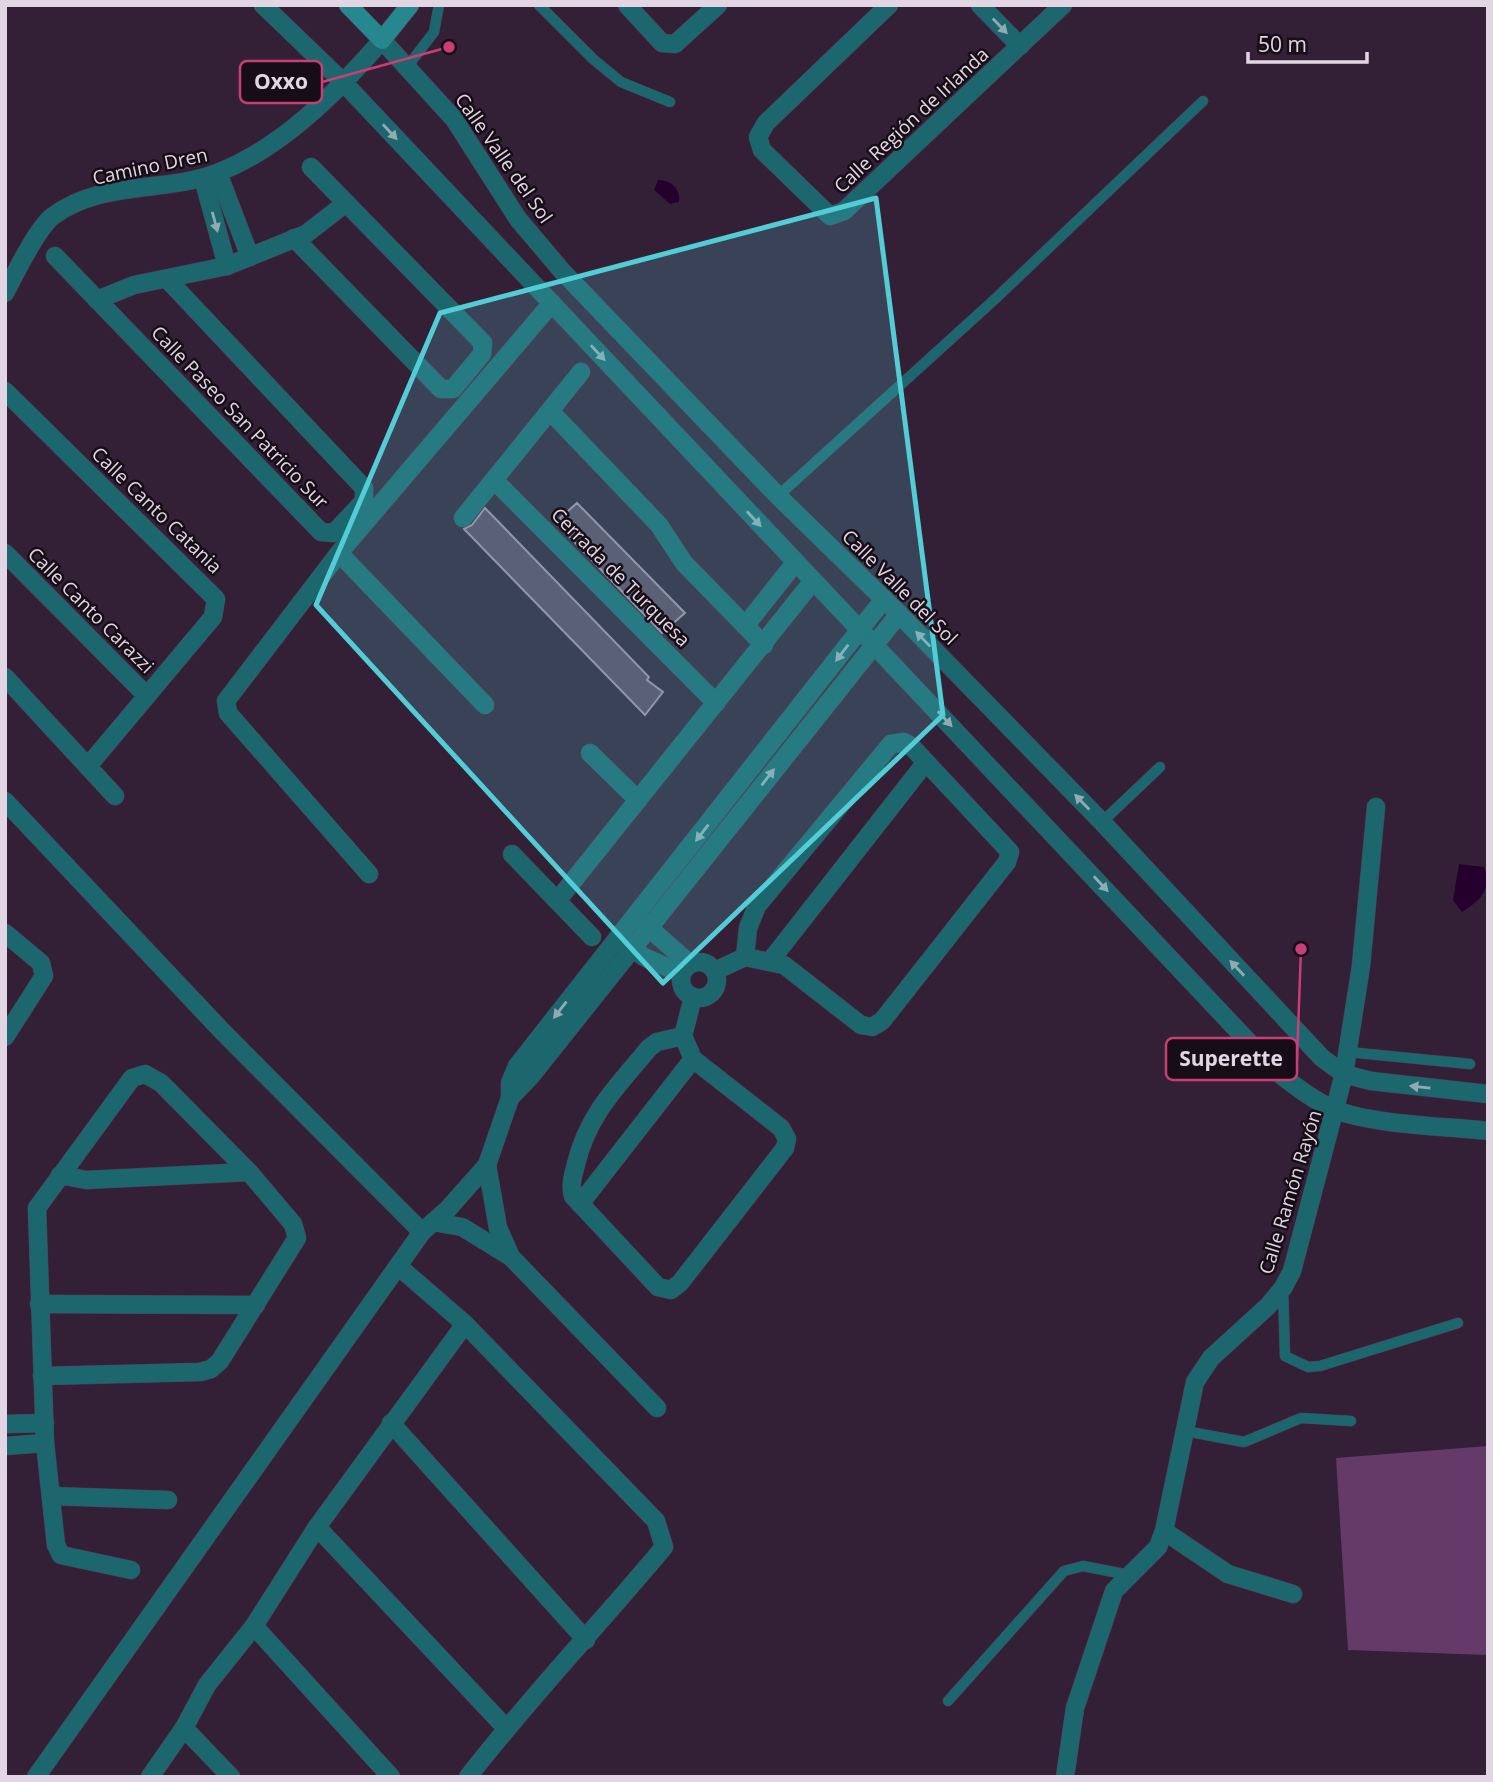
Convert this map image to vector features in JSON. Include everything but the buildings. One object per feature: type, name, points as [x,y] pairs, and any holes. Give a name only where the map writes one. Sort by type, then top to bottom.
[{"type":"street","points":[[263,5],[343,82],[1275,1070],[1298,1089],[1336,1110],[1363,1117],[1488,1131]]},
{"type":"street","name":"Calle Valle del Sol","points":[[348,5],[408,66],[454,120],[518,219],[553,261],[778,496],[899,614],[1102,822],[1322,1058],[1344,1074],[1371,1081],[1488,1094]]},
{"type":"street","name":"Camino Dren","points":[[5,293],[52,217],[108,192],[210,175],[284,134],[343,82],[410,5]]},
{"type":"street","points":[[627,5],[662,43],[669,46],[676,44],[718,5]]},
{"type":"street","name":"Calle Región de Irlanda","points":[[889,5],[766,122],[758,142],[825,212],[837,216],[1063,5]]},
{"type":"street","points":[[980,5],[1020,46]]},
{"type":"street","points":[[294,238],[437,386],[453,389],[482,354],[482,343],[312,167]]},
{"type":"street","points":[[210,175],[250,257]]},
{"type":"street","points":[[210,175],[227,266]]},
{"type":"street","points":[[97,300],[134,285],[227,266],[306,234],[346,203]]},
{"type":"street","name":"Calle Paseo San Patricio Sur","points":[[55,256],[321,532],[334,533],[364,500],[364,488],[168,280]]},
{"type":"street","points":[[369,874],[226,707],[231,694],[339,553],[552,303]]},
{"type":"street","points":[[463,518],[581,372]]},
{"type":"street","name":"Calle Canto Catania","points":[[5,391],[216,599],[213,617],[88,766]]},
{"type":"street","points":[[550,411],[659,525],[684,563],[764,645]]},
{"type":"street","name":"Cerrada de Turquesa","points":[[495,481],[716,703]]},
{"type":"street","name":"Calle Canto Carazzi","points":[[5,553],[147,696]]},
{"type":"street","points":[[339,553],[485,705]]},
{"type":"street","points":[[745,626],[795,563]]},
{"type":"street","points":[[557,901],[813,581]]},
{"type":"street","points":[[36,1777],[398,1266],[428,1227],[486,1165],[510,1098],[510,1083],[517,1066],[884,599]]},
{"type":"street","points":[[510,1098],[531,1076],[899,614]]},
{"type":"street","points":[[5,677],[115,796]]},
{"type":"street","points":[[715,971],[746,957],[771,960],[784,965],[861,1025],[872,1027],[882,1021],[1010,857],[1008,847],[904,742],[891,744],[757,906],[748,928],[746,957]]},
{"type":"street","points":[[590,753],[638,800]]},
{"type":"street","points":[[771,960],[926,762]]},
{"type":"street","points":[[5,801],[222,1031],[428,1227],[462,1227],[511,1257],[657,1408]]},
{"type":"street","name":"Calle Ramón Rayón","points":[[1065,1777],[1069,1741],[1084,1672],[1114,1591],[1158,1547],[1164,1531],[1195,1382],[1202,1369],[1283,1288],[1292,1271],[1336,1110],[1348,1052],[1361,966],[1376,807]]},
{"type":"street","points":[[512,854],[592,937]]},
{"type":"street","points":[[617,937],[632,949],[686,969],[701,962],[715,971],[717,983],[711,994],[693,997],[684,990],[686,969],[635,915]]},
{"type":"street","points":[[5,933],[41,963],[44,970],[44,976],[8,1029]]},
{"type":"street","points":[[683,1035],[657,1042],[649,1048],[587,1127],[570,1187],[580,1204],[658,1287],[671,1290],[680,1283],[785,1147],[786,1139],[781,1128],[693,1059],[683,1035],[693,997]]},
{"type":"street","points":[[580,1204],[693,1059]]},
{"type":"street","points":[[42,1376],[200,1372],[211,1369],[220,1361],[257,1305],[297,1238],[293,1224],[249,1172],[161,1083],[145,1074],[132,1078],[37,1208],[39,1304],[42,1376],[45,1423],[45,1443],[56,1545],[61,1555],[131,1570]]},
{"type":"street","points":[[486,1165],[498,1228],[511,1257]]},
{"type":"street","points":[[60,1175],[86,1180],[249,1172]]},
{"type":"street","points":[[398,1266],[465,1324],[656,1521],[664,1547],[586,1640],[506,1728],[468,1777]]},
{"type":"street","points":[[39,1304],[257,1305]]},
{"type":"street","points":[[150,1777],[184,1728],[207,1685],[254,1626],[317,1527],[465,1324]]},
{"type":"street","points":[[5,1424],[45,1423]]},
{"type":"street","points":[[391,1423],[586,1640]]},
{"type":"street","points":[[5,1446],[45,1443]]},
{"type":"street","points":[[51,1496],[168,1500]]},
{"type":"street","points":[[317,1527],[506,1728]]},
{"type":"street","points":[[1164,1531],[1228,1574],[1293,1594]]},
{"type":"street","points":[[254,1626],[391,1777]]},
{"type":"street","points":[[184,1728],[231,1777]]},
{"type":"lane","points":[[408,66],[435,32],[439,5]]},
{"type":"lane","points":[[539,5],[593,59],[621,82],[670,102]]},
{"type":"lane","points":[[778,496],[994,300],[1203,101]]},
{"type":"lane","points":[[1102,822],[1160,767]]},
{"type":"lane","points":[[1348,1052],[1470,1064]]},
{"type":"lane","points":[[1283,1288],[1285,1356],[1308,1367],[1320,1366],[1458,1324]]},
{"type":"lane","points":[[1185,1432],[1244,1442],[1301,1418],[1351,1421]]},
{"type":"lane","points":[[948,1701],[1064,1572],[1083,1566],[1129,1575]]},
{"type":"highlighted area","points":[[876,198],[943,715],[663,983],[316,605],[440,313]]},
{"type":"shaded area","points":[[658,180],[674,186],[679,202],[670,204],[654,190]]},
{"type":"shaded area","points":[[1459,864],[1484,867],[1487,882],[1483,894],[1462,912],[1453,900]]},
{"type":"shaded area","points":[[1488,1446],[1488,1655],[1348,1650],[1336,1458]]},
{"type":"place","name":"Oxxo","points":[[449,47]]},
{"type":"place","name":"Superette","points":[[1301,949]]}]
